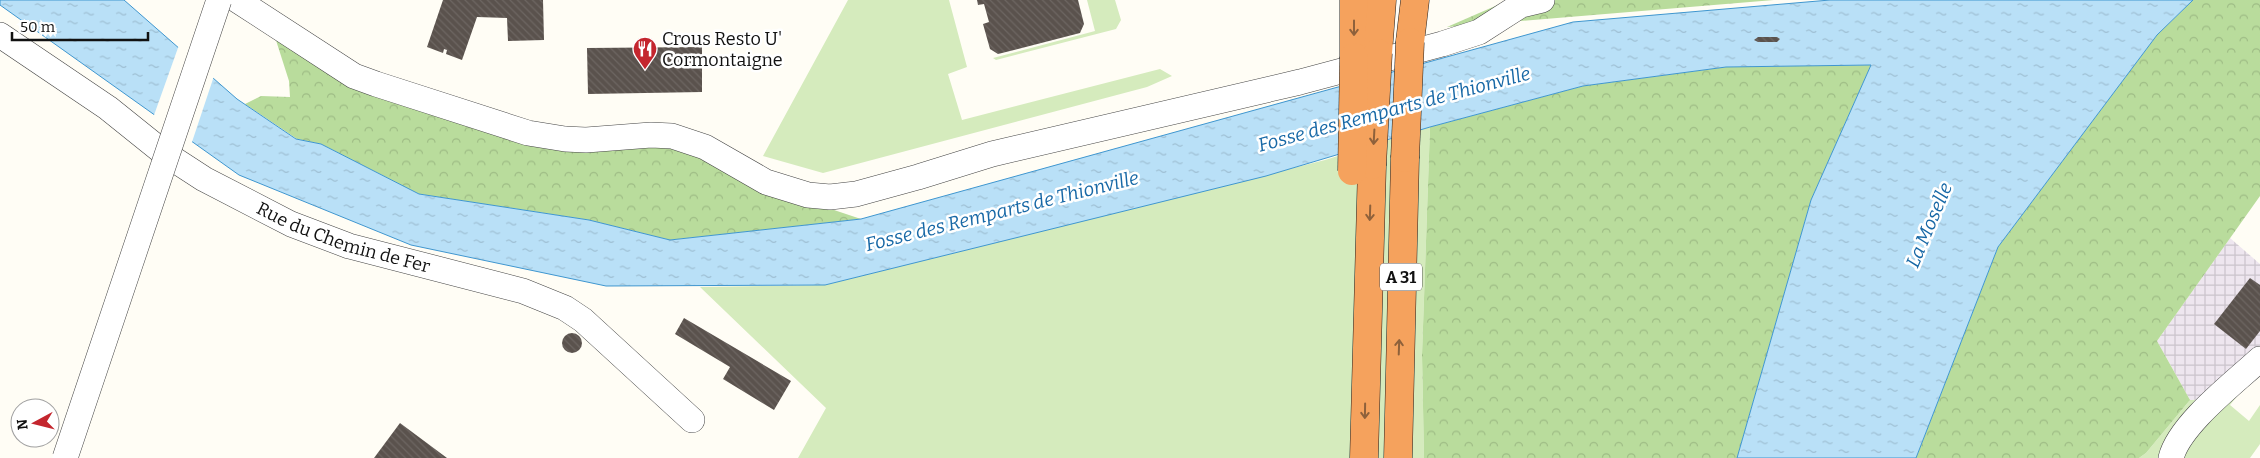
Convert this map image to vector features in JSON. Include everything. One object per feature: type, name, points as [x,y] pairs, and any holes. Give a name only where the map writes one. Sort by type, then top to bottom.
[{"type":"highway","points":[[1354,0],[1366,55]]},
{"type":"highway","points":[[1364,458],[1365,364],[1353,308],[1362,168],[1366,55],[1382,0]]},
{"type":"highway","name":"A 31","points":[[1398,458],[1405,158],[1410,42],[1415,0]]},
{"type":"street","points":[[65,458],[219,0]]},
{"type":"street","points":[[237,0],[354,76],[376,84],[528,133],[565,139],[586,140],[651,135],[672,136],[705,147],[766,182],[808,195],[830,197],[856,194],[992,154],[1300,82],[1442,44],[1479,32],[1521,5],[1542,0]]},
{"type":"street","name":"Rue du Chemin de Fer","points":[[0,35],[108,108],[164,153],[196,174],[291,224],[349,246],[523,291],[565,308],[583,320],[692,420]]},
{"type":"street","points":[[2171,458],[2173,448],[2192,422],[2260,359]]},
{"type":"shaded area","points":[[2230,238],[2260,264],[2260,368],[2226,399],[2190,400],[2157,341]]},
{"type":"green space","points":[[848,0],[949,0],[967,67],[948,74],[962,120],[1160,69],[1172,76],[1147,87],[823,173],[763,156]]},
{"type":"green space","points":[[1087,0],[1115,0],[1121,20],[1116,29],[996,60],[993,58],[1095,31]]},
{"type":"green space","points":[[1509,0],[1774,0],[1447,27]]},
{"type":"green space","points":[[2193,0],[2260,0],[2260,196],[2157,341],[2190,400],[2146,453],[2139,458],[1916,458],[1998,247],[2157,35]]},
{"type":"green space","points":[[274,34],[343,77],[606,143],[696,149],[795,197],[861,219],[670,240],[589,220],[419,194],[321,144],[297,139],[245,104],[261,96],[290,97],[289,81]]},
{"type":"green space","points":[[1871,65],[1811,200],[1737,458],[1424,458],[1422,355],[1430,127],[1583,86],[1726,67]]},
{"type":"green space","points":[[1430,127],[1422,355],[1424,458],[798,458],[826,408],[700,287],[825,285],[1325,160]]},
{"type":"green space","points":[[2248,383],[2230,405],[2249,421],[2260,405],[2260,444],[2250,458],[2139,458],[2146,453],[2190,400],[2226,399]]},
{"type":"water","points":[[0,0],[124,0],[237,99],[296,139],[321,144],[419,194],[589,220],[670,240],[861,219],[1573,22],[1830,0],[2193,0],[2157,35],[1998,247],[1916,458],[1737,458],[1811,200],[1871,65],[1726,67],[1583,86],[1430,127],[1266,176],[825,285],[606,286],[411,245],[239,175],[0,5]]},
{"type":"pier","points":[[179,45],[214,76],[191,145],[153,118]]},
{"type":"building","points":[[443,0],[543,0],[544,40],[508,41],[507,18],[477,17],[462,60],[446,54],[447,50],[444,49],[443,53],[427,47]]},
{"type":"building","points":[[977,0],[1078,0],[1084,24],[1080,33],[998,54],[990,49],[983,24],[989,22],[984,4],[978,5]]},
{"type":"building","points":[[1758,37],[1777,37],[1780,39],[1777,42],[1758,42],[1754,40]]},
{"type":"building","name":"Crous Resto U' Cormontaigne","points":[[702,47],[702,92],[588,94],[587,48]]},
{"type":"building","points":[[2250,278],[2260,285],[2260,331],[2246,349],[2214,324]]},
{"type":"building","points":[[684,318],[791,381],[774,410],[723,379],[730,367],[675,334]]},
{"type":"building","points":[[568,333],[576,333],[582,339],[582,347],[576,353],[568,353],[562,347],[562,339]]},
{"type":"building","points":[[400,423],[447,458],[374,458]]},
{"type":"place","name":"Crous Resto U' Cormontaigne","points":[[645,70]]},
{"type":"water label","name":"Fosse des Remparts de Thionville","points":[[1394,109]]},
{"type":"water label","name":"Fosse des Remparts de Thionville","points":[[1002,211]]},
{"type":"water label","name":"La Moselle","points":[[1929,225]]}]
